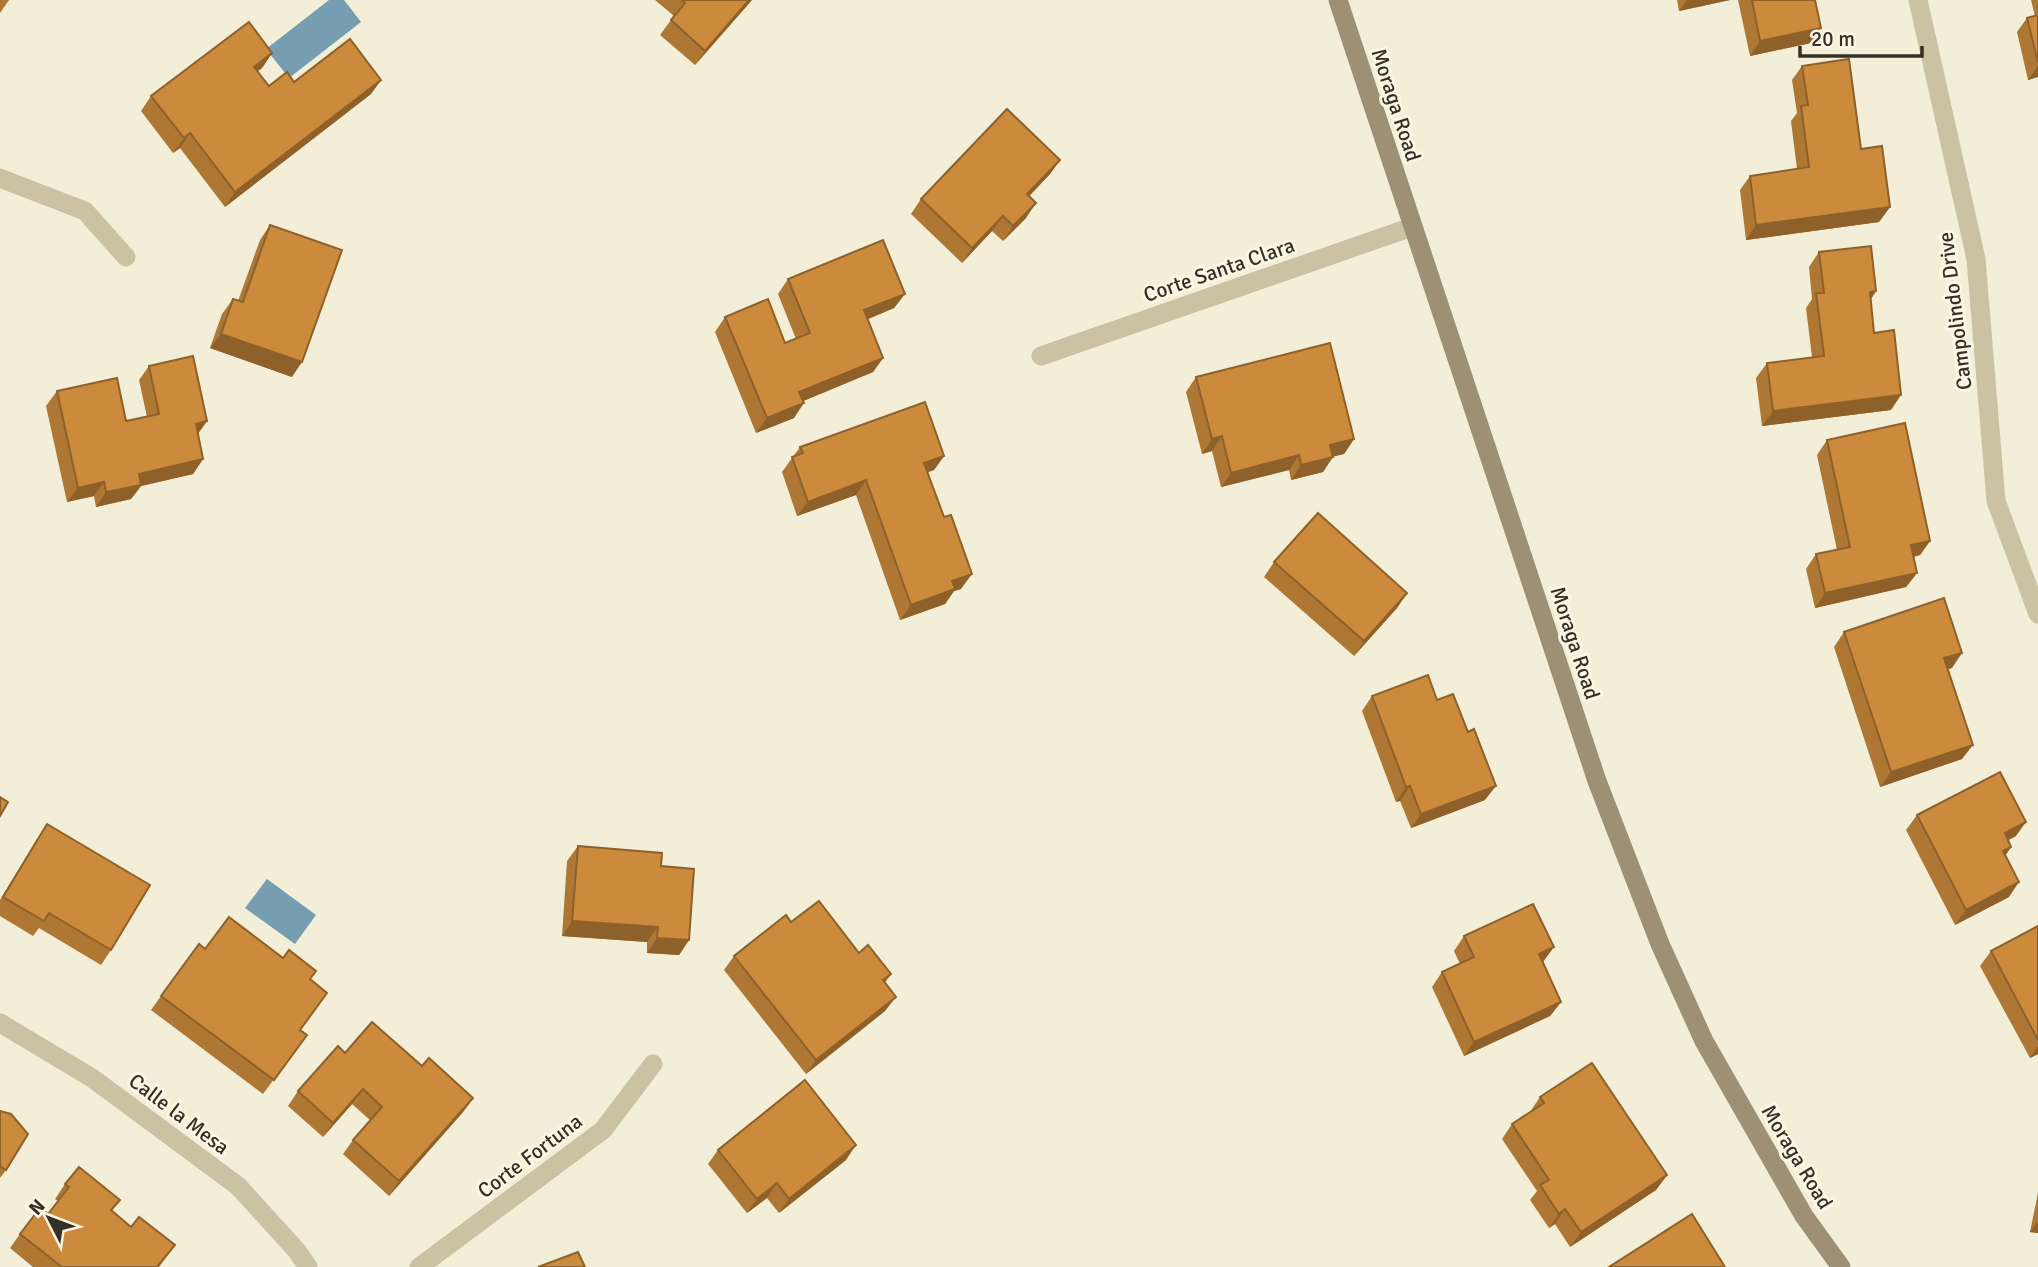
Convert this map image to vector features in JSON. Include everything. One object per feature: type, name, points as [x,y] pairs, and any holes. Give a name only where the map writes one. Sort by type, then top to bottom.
[{"type":"main road","name":"Moraga Road","points":[[1338,0],[1597,781],[1660,944],[1711,1053],[1804,1216],[1842,1267]]},
{"type":"street","name":"Campolindo Drive","points":[[1918,0],[1976,259],[1996,501],[2038,614]]},
{"type":"street","points":[[0,178],[85,211],[126,257]]},
{"type":"street","name":"Corte Santa Clara","points":[[1041,356],[1412,227]]},
{"type":"street","name":"Calle la Mesa","points":[[0,1023],[92,1078],[238,1186],[297,1251],[308,1267]]},
{"type":"street","name":"Corte Fortuna","points":[[419,1267],[603,1130],[653,1064]]},
{"type":"water","points":[[329,0],[344,0],[361,22],[289,78],[266,49]]},
{"type":"water","points":[[267,879],[316,915],[295,944],[245,908]]},
{"type":"building","points":[[682,0],[749,0],[705,51],[671,20],[685,3]]},
{"type":"building","points":[[1752,0],[1815,0],[1821,28],[1760,41]]},
{"type":"building","points":[[2038,15],[2038,62],[2027,18]]},
{"type":"building","points":[[249,22],[272,53],[254,67],[269,86],[287,72],[294,82],[350,39],[381,80],[235,192],[190,133],[184,138],[151,96]]},
{"type":"building","points":[[1849,59],[1861,149],[1882,146],[1890,207],[1756,225],[1750,176],[1809,167],[1801,106],[1808,105],[1802,66]]},
{"type":"building","points":[[1007,109],[1060,160],[1027,194],[1036,203],[1013,226],[1003,216],[972,248],[921,199]]},
{"type":"building","points":[[270,225],[342,250],[302,362],[221,334],[233,299],[243,302]]},
{"type":"building","points":[[883,240],[905,294],[864,310],[883,358],[799,392],[804,403],[767,418],[725,317],[768,299],[785,343],[810,333],[788,279]]},
{"type":"building","points":[[1871,246],[1876,291],[1870,292],[1874,333],[1894,330],[1901,395],[1773,411],[1767,363],[1824,356],[1816,293],[1824,293],[1819,252]]},
{"type":"building","points":[[1330,343],[1354,439],[1330,445],[1333,457],[1301,465],[1299,455],[1231,473],[1222,436],[1212,439],[1196,377]]},
{"type":"building","points":[[193,356],[207,421],[196,424],[203,459],[139,474],[141,485],[106,492],[104,482],[78,488],[57,391],[117,378],[126,421],[159,414],[149,366]]},
{"type":"building","points":[[925,402],[944,456],[924,463],[944,517],[951,515],[972,574],[952,581],[955,589],[911,605],[866,480],[808,502],[792,457],[803,453],[800,447]]},
{"type":"building","points":[[1905,423],[1930,541],[1911,545],[1917,573],[1825,593],[1816,554],[1850,547],[1827,440]]},
{"type":"building","points":[[1318,513],[1407,593],[1364,641],[1274,562]]},
{"type":"building","points":[[1944,598],[1962,653],[1944,658],[1973,745],[1891,772],[1844,632]]},
{"type":"building","points":[[1428,675],[1437,700],[1453,694],[1468,732],[1474,729],[1496,786],[1421,814],[1410,786],[1406,787],[1372,696]]},
{"type":"building","points":[[2000,772],[2026,822],[2005,833],[2011,847],[2003,851],[2019,882],[1966,910],[1917,815]]},
{"type":"building","points":[[0,797],[8,802],[0,816]]},
{"type":"building","points":[[47,824],[150,885],[111,950],[49,913],[44,921],[3,897]]},
{"type":"building","points":[[578,846],[662,853],[661,866],[694,869],[689,940],[657,938],[658,927],[572,921]]},
{"type":"building","points":[[819,901],[859,953],[868,945],[891,974],[883,980],[896,997],[816,1060],[734,956],[786,915],[791,922]]},
{"type":"building","points":[[1533,904],[1554,947],[1539,954],[1561,1002],[1474,1042],[1442,972],[1474,957],[1464,936]]},
{"type":"building","points":[[229,917],[283,958],[289,950],[316,971],[310,979],[327,993],[300,1030],[307,1035],[274,1080],[161,996],[199,944],[205,949]]},
{"type":"building","points":[[2038,926],[2038,1040],[1991,951]]},
{"type":"building","points":[[372,1022],[422,1066],[429,1058],[473,1098],[399,1181],[353,1140],[382,1107],[363,1089],[333,1123],[298,1091],[338,1046],[345,1053]]},
{"type":"building","points":[[1592,1063],[1667,1175],[1581,1232],[1565,1209],[1559,1214],[1540,1185],[1549,1180],[1512,1124],[1544,1103],[1540,1097]]},
{"type":"building","points":[[805,1080],[856,1145],[789,1199],[777,1183],[757,1199],[718,1150]]},
{"type":"building","points":[[0,1111],[11,1114],[28,1134],[6,1170],[0,1166]]},
{"type":"building","points":[[79,1167],[120,1200],[111,1210],[131,1227],[139,1217],[175,1245],[157,1267],[62,1267],[20,1234],[40,1208],[48,1214],[69,1187],[65,1184]]},
{"type":"building","points":[[1692,1214],[1725,1267],[1609,1267]]},
{"type":"building","points":[[578,1252],[585,1267],[538,1267]]}]
